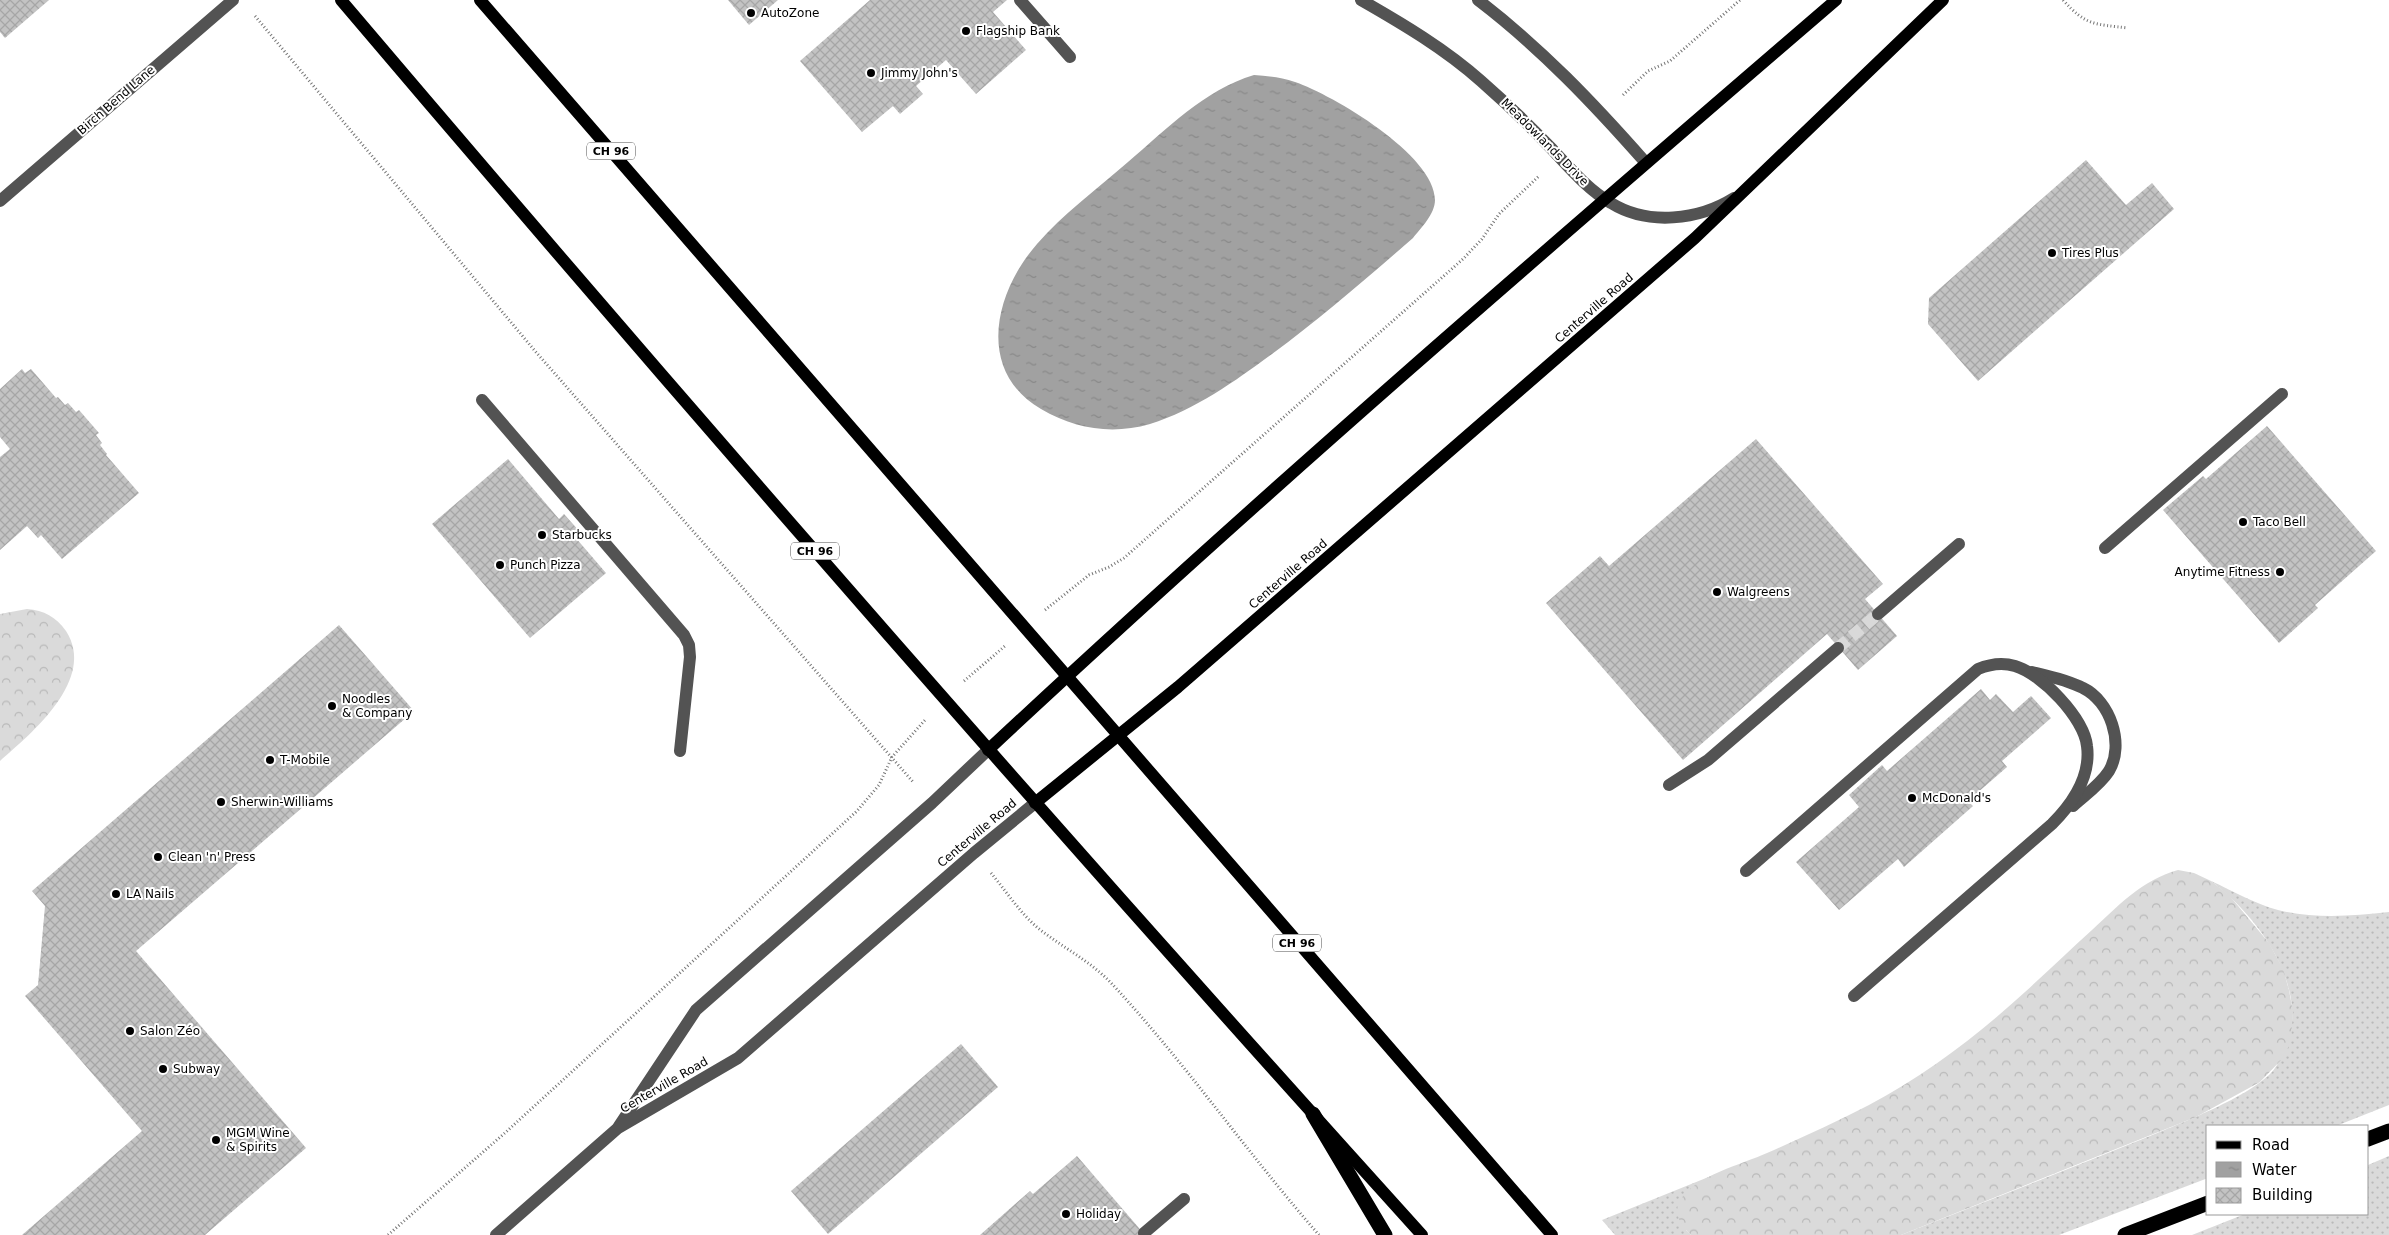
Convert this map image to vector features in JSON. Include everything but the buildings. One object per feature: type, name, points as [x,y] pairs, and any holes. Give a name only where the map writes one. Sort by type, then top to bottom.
[{"type":"highway","points":[[1313,1114],[1385,1235]]},
{"type":"highway","points":[[2369,1139],[2389,1131]]},
{"type":"highway","points":[[2125,1235],[2206,1204]]},
{"type":"main road","name":"CH 96","points":[[341,0],[596,298],[988,750],[1422,1235]]},
{"type":"main road","name":"CH 96","points":[[480,0],[1552,1235]]},
{"type":"main road","name":"Centerville Road","points":[[988,750],[1066,677],[1289,477],[1646,163],[1836,0]]},
{"type":"main road","name":"Centerville Road","points":[[1035,803],[1185,682],[1584,336],[1746,190],[1943,0]]},
{"type":"street","name":"Birch Bend Lane","points":[[0,201],[232,0]]},
{"type":"street","points":[[1020,0],[1070,57]]},
{"type":"street","name":"Meadowlands Drive","points":[[1362,0],[1434,45],[1479,79],[1586,184],[1605,199],[1626,210],[1650,216],[1672,218],[1694,216],[1712,209],[1746,190]]},
{"type":"street","points":[[1478,0],[1515,29],[1556,66],[1603,114],[1646,163]]},
{"type":"street","points":[[2105,548],[2282,394]]},
{"type":"street","points":[[482,400],[684,635],[689,646],[690,657],[680,751]]},
{"type":"street","points":[[1878,614],[1959,544]]},
{"type":"street","points":[[1669,785],[1708,760],[1838,648]]},
{"type":"street","points":[[1746,872],[1970,674],[1987,665],[1996,664],[2065,681],[2089,691],[2104,707],[2114,736],[2115,755],[2108,772],[2052,824],[1854,996]]},
{"type":"street","points":[[2025,670],[2041,681],[2070,710],[2087,744],[2087,763],[2081,783],[2067,808],[2052,824]]},
{"type":"street","name":"Centerville Road","points":[[618,1128],[696,1010],[932,803],[988,750]]},
{"type":"street","name":"Centerville Road","points":[[496,1235],[618,1128],[738,1058],[974,852],[1035,803]]},
{"type":"street","points":[[1144,1233],[1184,1199]]},
{"type":"path","points":[[1648,72],[1670,61],[1740,0]]},
{"type":"path","points":[[2064,0],[2076,15],[2090,23],[2128,28]]},
{"type":"path","points":[[254,15],[535,351],[932,803]]},
{"type":"path","points":[[388,1235],[506,1132],[857,811],[879,785],[892,757],[944,699],[1083,579],[1124,558],[1463,258],[1482,239],[1499,214]]},
{"type":"path","points":[[974,852],[1032,923],[1080,956],[1113,985],[1184,1065],[1252,1154],[1319,1235]]},
{"type":"green space","points":[[27,609],[39,611],[54,618],[66,631],[73,649],[73,668],[67,686],[57,704],[28,736],[0,761],[0,614]]},
{"type":"green space","points":[[2178,870],[2194,873],[2211,881],[2229,895],[2269,943],[2283,969],[2293,1012],[2291,1039],[2285,1056],[2260,1082],[2196,1117],[1901,1235],[1691,1235],[1684,1227],[1679,1218],[1678,1204],[1688,1191],[1697,1184],[1708,1177],[1831,1124],[1911,1081],[1989,1024],[2131,895],[2153,880]]},
{"type":"green space","points":[[2211,881],[2261,904],[2292,913],[2334,916],[2389,912],[2389,1105],[2339,1125],[2206,1125],[2206,1179],[2059,1235],[1901,1235],[2198,1116],[2236,1098],[2266,1078],[2275,1068],[2288,1043],[2292,1017],[2289,991],[2280,965],[2267,941],[2250,918]]},
{"type":"green space","points":[[2389,1156],[2389,1235],[2192,1235],[2242,1215],[2369,1215],[2369,1165]]},
{"type":"green space","points":[[1716,1174],[1689,1190],[1686,1230],[1691,1235],[1615,1235],[1602,1220]]},
{"type":"water","points":[[1254,75],[1285,79],[1312,89],[1356,113],[1401,146],[1418,164],[1431,183],[1435,200],[1433,210],[1427,220],[1413,238],[1308,326],[1229,384],[1183,411],[1150,424],[1122,429],[1108,429],[1080,425],[1054,416],[1041,409],[1020,393],[1007,374],[1000,353],[999,331],[1002,308],[1010,285],[1022,264],[1037,244],[1058,222],[1172,124],[1202,100],[1219,90]]},
{"type":"tunnel","points":[[1838,648],[1878,614]]},
{"type":"place","name":"AutoZone","points":[[751,13]]},
{"type":"place","name":"Flagship Bank","points":[[966,31]]},
{"type":"place","name":"Jimmy John's","points":[[871,73]]},
{"type":"place","name":"Tires Plus","points":[[2052,253]]},
{"type":"place","name":"Taco Bell","points":[[2243,522]]},
{"type":"place","name":"Starbucks","points":[[542,535]]},
{"type":"place","name":"Punch Pizza","points":[[500,565]]},
{"type":"place","name":"Anytime Fitness","points":[[2280,572]]},
{"type":"place","name":"Walgreens","points":[[1717,592]]},
{"type":"place","name":"Noodles & Company","points":[[332,706]]},
{"type":"place","name":"T-Mobile","points":[[270,760]]},
{"type":"place","name":"McDonald's","points":[[1912,798]]},
{"type":"place","name":"Sherwin-Williams","points":[[221,802]]},
{"type":"place","name":"Clean 'n' Press","points":[[158,857]]},
{"type":"place","name":"LA Nails","points":[[116,894]]},
{"type":"place","name":"Salon Zéo","points":[[130,1031]]},
{"type":"place","name":"Subway","points":[[163,1069]]},
{"type":"place","name":"MGM Wine & Spirits","points":[[216,1140]]},
{"type":"place","name":"Holiday","points":[[1066,1214]]}]
